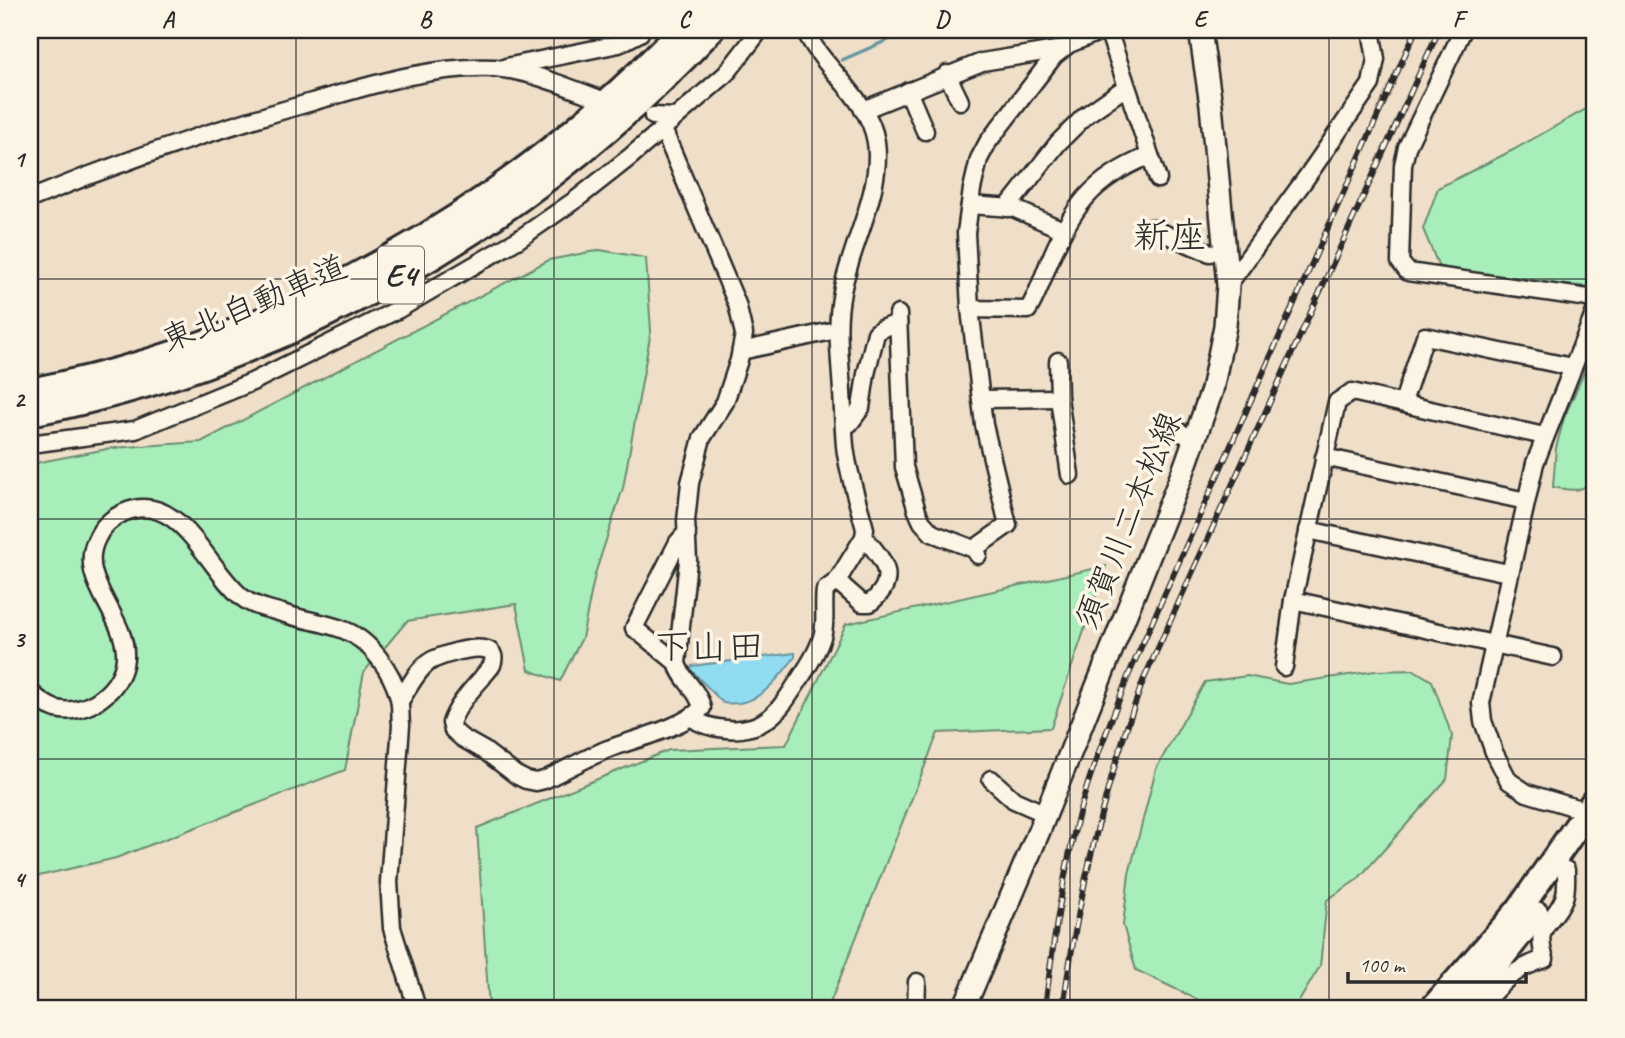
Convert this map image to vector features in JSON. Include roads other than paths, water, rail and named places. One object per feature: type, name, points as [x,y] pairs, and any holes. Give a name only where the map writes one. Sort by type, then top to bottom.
[{"type":"highway","name":"東北自動車道","points":[[30,391],[117,370],[199,344],[331,289],[397,253],[469,209],[540,159],[649,65],[682,30]]},
{"type":"highway","name":"東北自動車道","points":[[30,413],[120,391],[204,365],[270,340],[405,273],[477,229],[550,178],[605,133],[711,30]]},
{"type":"highway","points":[[1457,1008],[1486,977],[1541,907],[1566,870],[1594,814]]},
{"type":"highway","points":[[1433,1008],[1518,911],[1594,814]]},
{"type":"main road","name":"須賀川二本松線","points":[[964,1008],[1046,814],[1195,440],[1212,390],[1225,326],[1228,285],[1211,105],[1200,30]]},
{"type":"street","points":[[30,444],[135,430],[214,399],[399,309],[519,239],[578,198],[658,122],[676,117],[726,74],[760,30]]},
{"type":"street","points":[[691,716],[699,723],[717,729],[754,728],[767,720],[790,695],[814,654],[823,634],[825,590],[837,581],[864,537],[865,529],[848,460],[836,330],[842,290],[874,182],[877,162],[873,128],[863,110],[810,41],[806,30]]},
{"type":"street","points":[[844,427],[850,424],[861,408],[876,332],[898,319],[904,467],[917,511],[932,533],[976,552],[1008,525],[990,455],[970,309],[966,233],[979,159],[988,142],[1054,56],[1082,38],[1106,30],[1158,179]]},
{"type":"street","points":[[1228,285],[1371,84],[1376,59],[1371,30]]},
{"type":"street","points":[[1463,30],[1407,147],[1403,165],[1401,262],[1408,272],[1595,299]]},
{"type":"street","points":[[30,199],[143,155],[350,90],[449,69],[497,68],[560,58],[619,44],[639,33]]},
{"type":"street","points":[[863,110],[982,62],[1062,49]]},
{"type":"street","points":[[497,68],[558,84],[597,98]]},
{"type":"street","points":[[947,74],[960,101]]},
{"type":"street","points":[[1007,208],[1058,143],[1086,115],[1126,87]]},
{"type":"street","points":[[908,91],[925,131]]},
{"type":"street","points":[[400,701],[419,671],[431,660],[457,651],[480,648],[488,650],[492,656],[492,665],[451,723],[453,730],[516,775],[536,782],[701,710],[697,694],[681,674],[677,663],[688,561],[690,483],[702,438],[725,402],[744,334],[737,304],[658,122]]},
{"type":"street","points":[[970,309],[1028,310],[1063,230],[1077,207],[1104,178],[1149,156]]},
{"type":"street","points":[[970,205],[1007,208],[1063,230]]},
{"type":"street","points":[[1151,228],[1210,253]]},
{"type":"street","points":[[1594,814],[1527,793],[1509,781],[1494,752],[1480,703],[1535,463],[1595,312]]},
{"type":"street","points":[[741,351],[836,330]]},
{"type":"street","points":[[1403,402],[1425,336],[1572,367]]},
{"type":"street","points":[[1058,361],[1059,398],[1070,475]]},
{"type":"street","points":[[1284,667],[1293,600],[1337,402],[1352,392],[1544,436]]},
{"type":"street","points":[[981,399],[1059,398]]},
{"type":"street","points":[[1172,428],[1195,440]]},
{"type":"street","points":[[1324,457],[1526,501]]},
{"type":"street","points":[[30,692],[58,710],[72,709],[97,701],[118,682],[125,657],[123,643],[94,577],[91,561],[93,547],[107,523],[122,513],[146,508],[171,516],[220,575],[244,599],[278,612],[341,629],[362,641],[378,658],[391,678],[400,701],[401,725],[389,882],[392,928],[417,1008]]},
{"type":"street","points":[[1308,530],[1508,573]]},
{"type":"street","points":[[677,663],[634,628],[678,542],[687,532]]},
{"type":"street","points":[[837,581],[862,603],[870,603],[878,597],[888,574],[886,566],[864,537]]},
{"type":"street","points":[[1293,600],[1553,657]]},
{"type":"street","points":[[991,779],[1014,800],[1046,814]]},
{"type":"street","points":[[1479,1008],[1506,978],[1525,965],[1545,958],[1540,944],[1543,927],[1564,898],[1566,870]]},
{"type":"street","points":[[916,1008],[917,982]]},
{"type":"water","points":[[795,653],[788,666],[765,691],[746,701],[735,703],[723,703],[691,670],[692,666]]},
{"type":"waterway","points":[[842,60],[911,30]]},
{"type":"railway","points":[[1045,1008],[1067,864],[1083,799],[1102,745],[1129,674],[1416,30]]},
{"type":"railway","points":[[1063,1008],[1076,925],[1094,842],[1116,761],[1143,681],[1439,30]]},
{"type":"district","name":"新座","points":[[1170,235]]},
{"type":"district","name":"下山田","points":[[709,646]]}]
